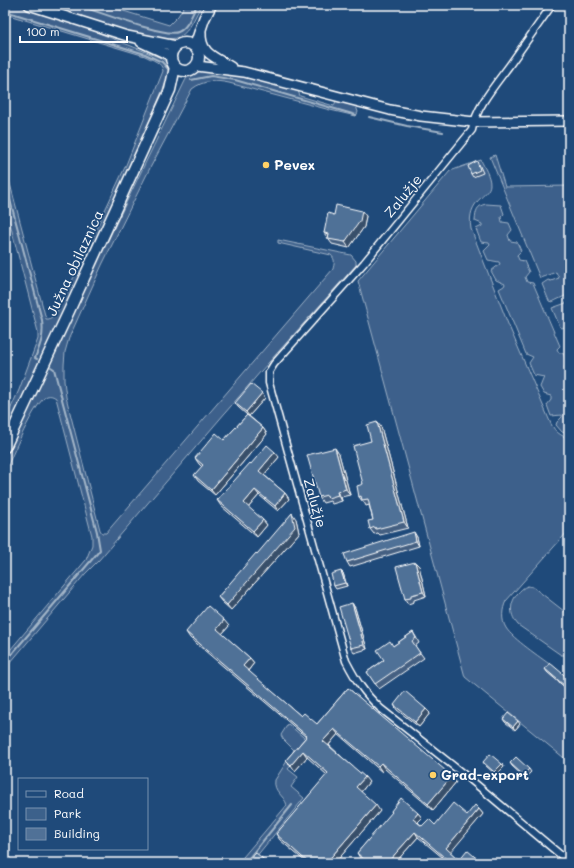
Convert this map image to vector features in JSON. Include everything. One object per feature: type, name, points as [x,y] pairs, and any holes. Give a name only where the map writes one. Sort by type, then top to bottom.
[{"type":"main road","points":[[29,5],[127,36],[176,46]]},
{"type":"main road","points":[[211,5],[194,48],[199,60],[197,66],[244,72]]},
{"type":"main road","points":[[203,23],[201,42],[205,50],[231,67]]},
{"type":"main road","points":[[127,36],[171,56]]},
{"type":"main road","points":[[180,69],[172,61],[171,56],[172,51],[181,43],[244,72],[390,110],[421,116],[474,122],[569,121]]},
{"type":"main road","name":"Južna obilaznica","points":[[5,447],[180,69],[191,70],[197,66]]},
{"type":"street","name":"Zalužje","points":[[552,5],[478,112],[472,130],[364,263],[274,364],[269,372],[269,382],[346,661],[358,682],[367,696],[380,708],[477,785],[569,862]]},
{"type":"green space","points":[[5,5],[16,5],[79,25],[161,58],[167,63],[169,75],[100,237],[5,437],[5,421],[19,390],[38,339],[38,332],[5,204],[5,165],[46,319],[49,319],[55,315],[65,296],[126,165],[163,71],[159,63],[145,56],[5,14]]},
{"type":"green space","points":[[41,5],[104,5],[169,25],[178,16],[185,5],[202,5],[187,31],[179,37],[168,39],[112,28]]},
{"type":"green space","points":[[200,70],[261,80],[298,91],[300,96],[334,106],[336,101],[356,106],[358,112],[356,116],[224,82],[205,82],[192,89],[149,170],[102,265],[69,338],[65,352],[64,381],[66,397],[102,533],[106,533],[333,269],[334,260],[331,255],[278,243],[278,240],[351,255],[356,261],[356,265],[261,371],[99,560],[85,574],[5,669],[5,656],[86,560],[92,545],[92,536],[56,398],[47,396],[36,408],[5,472],[5,458],[39,383],[184,83],[190,74],[194,71]]},
{"type":"green space","points":[[495,155],[505,187],[569,186],[569,300],[567,295],[552,302],[549,301],[542,284],[548,280],[551,281],[559,278],[556,272],[540,278],[490,157]]},
{"type":"green space","points":[[481,160],[488,175],[490,184],[489,188],[472,211],[470,219],[471,229],[508,324],[551,424],[558,433],[569,438],[569,530],[506,601],[503,622],[514,637],[552,666],[547,672],[567,689],[569,687],[569,762],[465,677],[358,281],[450,171]]},
{"type":"green space","points":[[486,204],[501,205],[504,214],[501,217],[502,222],[509,223],[512,230],[508,235],[510,241],[517,242],[521,251],[517,255],[519,260],[524,261],[529,272],[525,277],[527,282],[533,283],[560,346],[557,349],[559,353],[563,353],[568,365],[564,367],[569,372],[569,434],[562,432],[556,425],[562,415],[551,416],[547,405],[551,400],[551,396],[544,394],[540,387],[544,377],[534,375],[529,363],[533,357],[526,354],[499,289],[505,284],[496,280],[491,271],[500,264],[499,262],[488,260],[484,251],[490,245],[489,243],[481,242],[476,229],[482,226],[482,224],[475,221],[478,208]]},
{"type":"green space","points":[[569,302],[569,325],[562,328],[560,327],[552,308]]},
{"type":"green space","points":[[528,586],[533,587],[569,615],[569,655],[561,655],[518,625],[515,621],[512,614],[514,598],[523,588]]},
{"type":"green space","points":[[288,724],[310,743],[288,769],[298,777],[291,787],[304,798],[251,863],[238,863],[287,805],[277,791],[275,780],[294,750],[281,735]]},
{"type":"building","points":[[477,161],[480,170],[471,174],[468,166]]},
{"type":"building","points":[[336,205],[362,211],[360,221],[345,242],[328,239],[329,234],[324,233],[328,213],[334,215]]},
{"type":"building","points":[[251,384],[262,393],[246,412],[235,403]]},
{"type":"building","points":[[247,415],[263,428],[211,490],[194,475],[203,465],[195,458],[216,433],[224,440]]},
{"type":"building","points":[[377,422],[404,522],[376,529],[375,527],[370,529],[368,521],[373,520],[368,499],[362,500],[361,496],[359,497],[357,486],[363,484],[353,446],[371,441],[367,425]]},
{"type":"building","points":[[267,445],[275,452],[259,471],[285,493],[275,506],[255,490],[244,503],[263,520],[253,531],[217,500]]},
{"type":"building","points":[[335,448],[346,489],[337,492],[338,495],[328,498],[327,495],[319,497],[307,455]]},
{"type":"building","points":[[292,513],[295,527],[227,605],[218,597]]},
{"type":"building","points":[[414,532],[416,541],[347,562],[344,554]]},
{"type":"building","points":[[569,559],[569,568],[564,563]]},
{"type":"building","points":[[415,562],[423,592],[411,595],[411,598],[405,599],[396,567]]},
{"type":"building","points":[[341,571],[345,583],[334,586],[331,574]]},
{"type":"building","points":[[352,603],[364,645],[351,648],[339,607]]},
{"type":"building","points":[[208,606],[224,620],[217,629],[250,658],[243,666],[301,716],[304,713],[317,724],[348,688],[452,776],[428,804],[381,763],[378,766],[334,729],[323,741],[365,777],[356,787],[376,805],[326,863],[309,863],[276,834],[328,773],[303,751],[291,765],[286,760],[307,736],[186,632]]},
{"type":"building","points":[[413,632],[416,638],[412,641],[420,653],[375,684],[367,672],[384,660],[377,650],[390,641],[393,646]]},
{"type":"building","points":[[550,663],[569,679],[565,686],[545,669]]},
{"type":"building","points":[[405,691],[426,709],[415,722],[394,705]]},
{"type":"building","points":[[508,713],[518,721],[513,727],[503,719]]},
{"type":"building","points":[[490,754],[502,764],[494,772],[483,762]]},
{"type":"building","points":[[516,757],[529,769],[523,775],[510,763]]},
{"type":"building","points":[[401,798],[418,813],[413,819],[422,826],[429,819],[435,825],[453,803],[467,815],[475,805],[479,809],[446,848],[459,860],[467,850],[482,863],[451,863],[415,832],[387,863],[368,863],[357,853],[392,812],[391,811]]},
{"type":"building","points":[[255,852],[268,863],[246,863]]},
{"type":"waterway","points":[[77,5],[129,23],[171,33],[178,32],[184,27],[197,5]]},
{"type":"waterway","points":[[5,11],[145,54],[162,62],[169,70]]},
{"type":"waterway","points":[[191,80],[211,76],[235,80],[356,115]]},
{"type":"waterway","points":[[369,117],[407,126],[443,132]]},
{"type":"waterway","points":[[5,181],[42,320],[42,335],[35,358],[37,359]]},
{"type":"waterway","points":[[5,662],[100,550],[97,532],[54,369],[51,367]]},
{"type":"waterway","points":[[245,863],[292,805]]},
{"type":"place","name":"Pevex","points":[[266,165]]},
{"type":"place","name":"Grad-export","points":[[433,775]]}]
